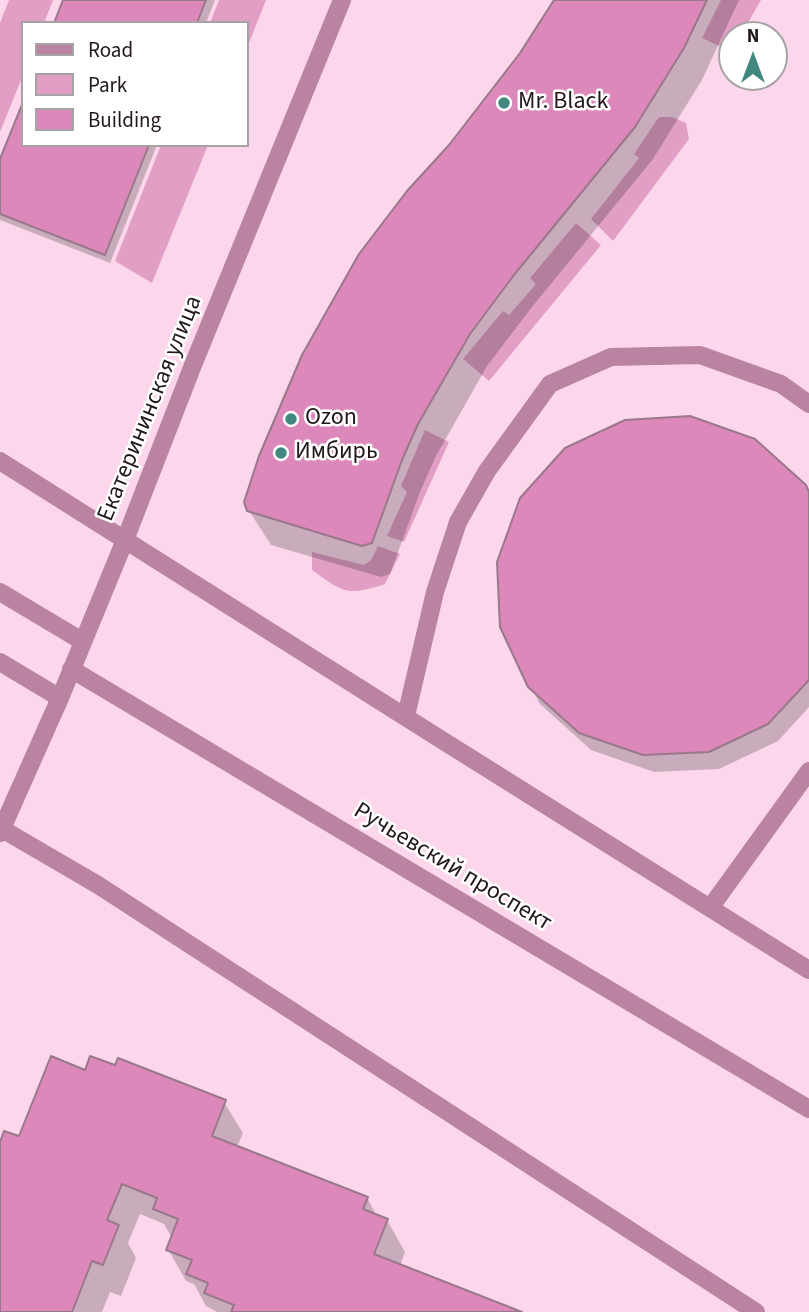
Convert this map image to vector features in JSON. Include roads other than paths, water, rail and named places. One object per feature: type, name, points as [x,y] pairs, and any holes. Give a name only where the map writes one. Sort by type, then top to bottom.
[{"type":"street","name":"Екатерининская улица","points":[[1,830],[60,698],[125,540],[193,365],[342,0]]},
{"type":"street","points":[[406,716],[435,592],[458,522],[486,471],[550,384],[611,357],[700,355],[782,384],[809,404]]},
{"type":"street","points":[[0,461],[218,601],[809,970]]},
{"type":"street","points":[[0,592],[82,640]]},
{"type":"street","points":[[0,662],[60,698]]},
{"type":"street","name":"Ручьевский проспект","points":[[71,669],[809,1109]]},
{"type":"street","points":[[710,908],[809,771]]},
{"type":"street","points":[[1,830],[110,892],[756,1312]]},
{"type":"place","name":"Mr. Black","points":[[504,103]]},
{"type":"place","name":"Ozon","points":[[291,419]]},
{"type":"place","name":"Имбирь","points":[[281,453]]}]
